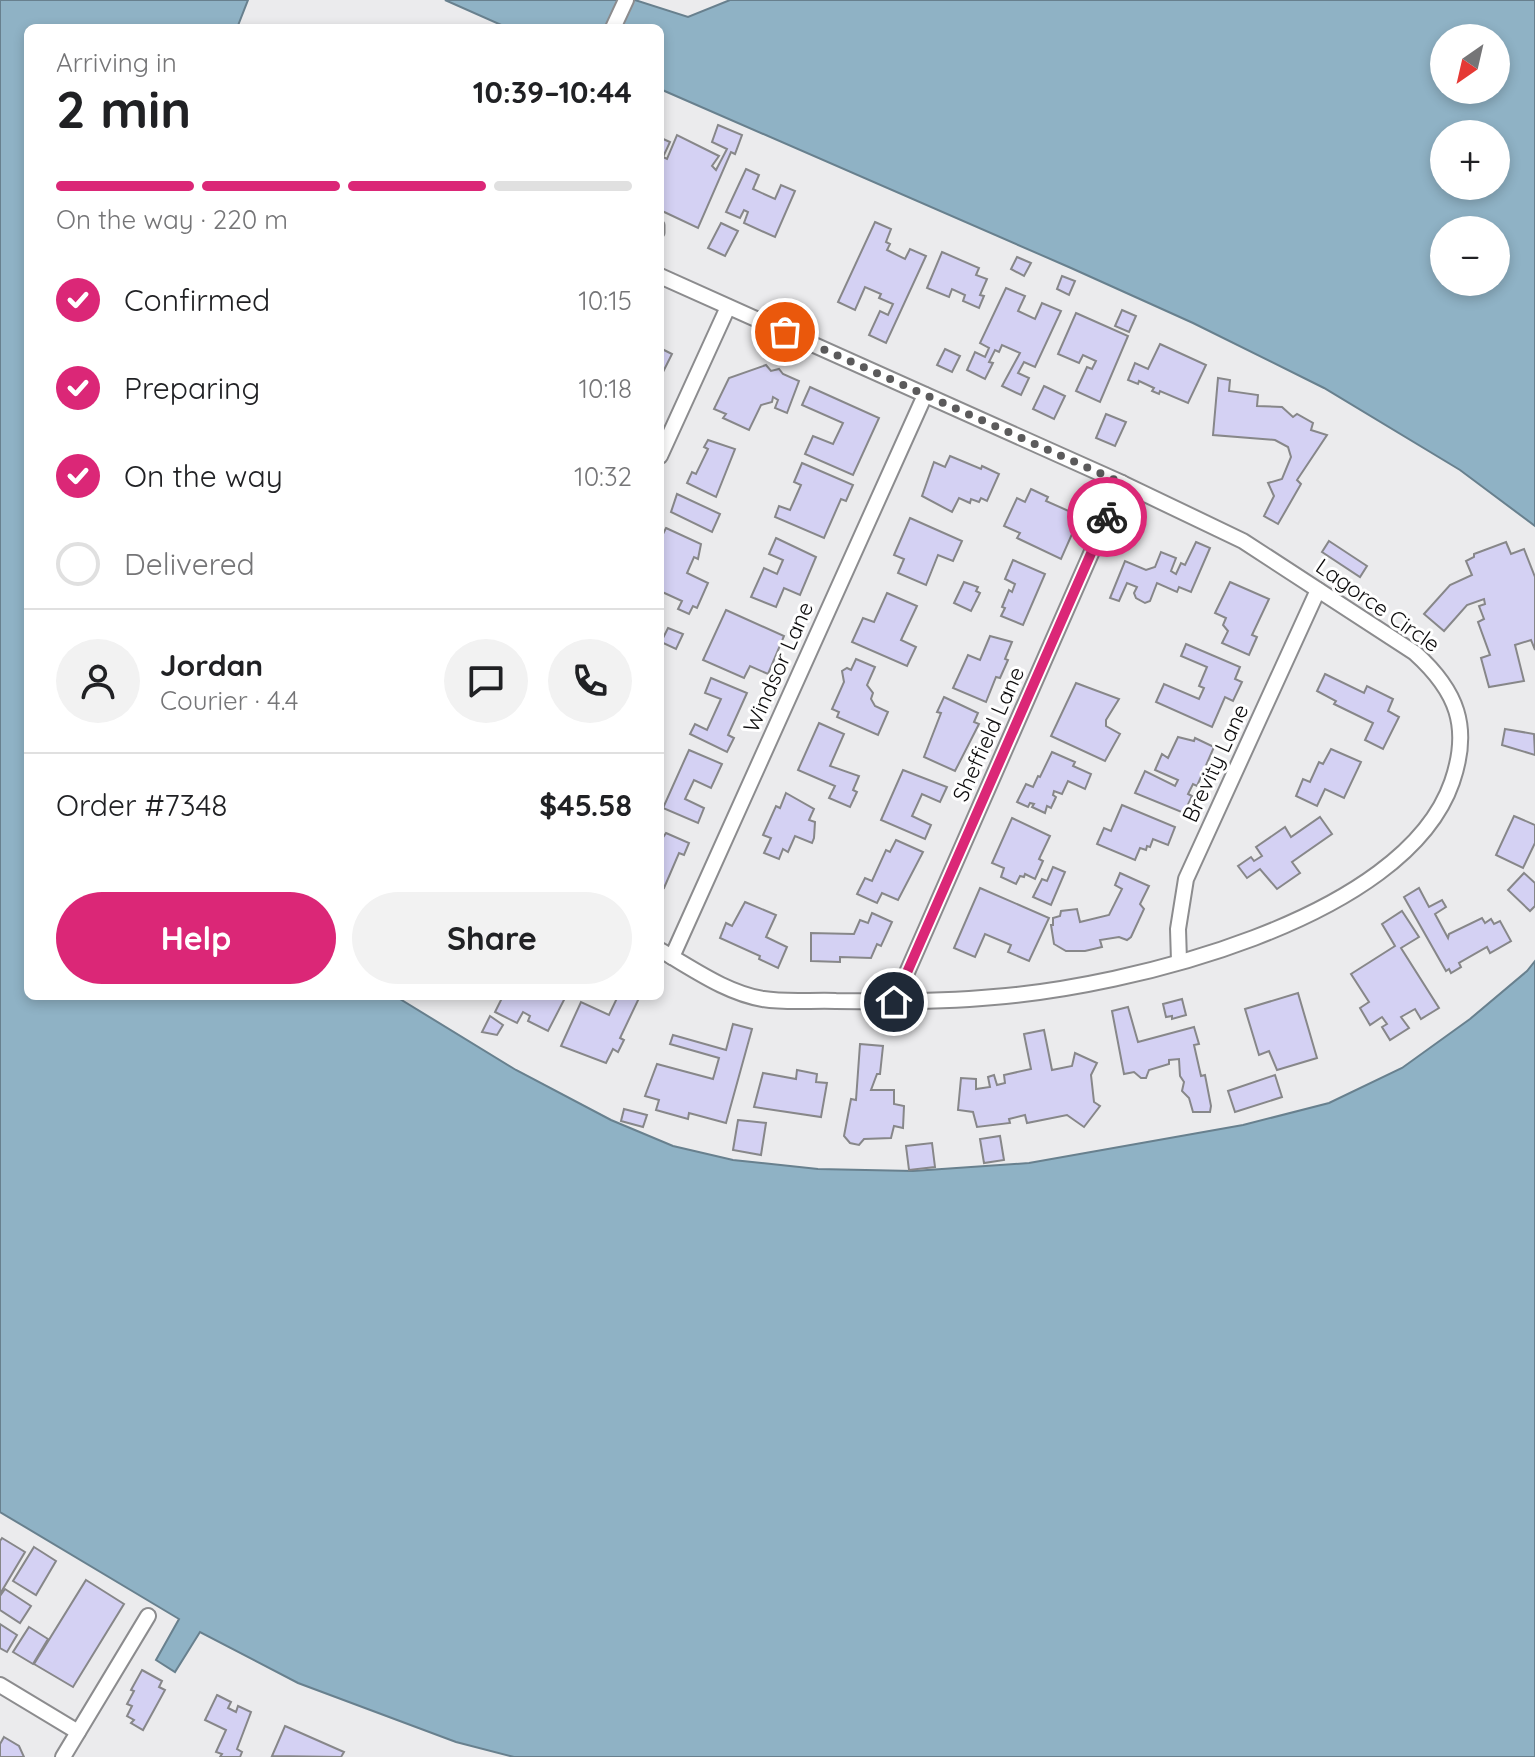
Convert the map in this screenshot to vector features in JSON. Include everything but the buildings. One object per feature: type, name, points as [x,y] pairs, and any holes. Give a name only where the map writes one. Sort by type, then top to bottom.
[{"type":"street","points":[[615,24],[626,0]]},
{"type":"street","name":"Lagorce Circle","points":[[664,278],[1122,483],[1243,541],[1415,653],[1437,673],[1453,698],[1461,728],[1459,762],[1449,792],[1427,828],[1390,866],[1328,905],[1266,935],[1179,961],[1118,978],[996,997],[894,1002],[765,999],[737,993],[666,953]]},
{"type":"street","points":[[664,447],[728,307]]},
{"type":"street","name":"Windsor Lane","points":[[666,953],[925,395]]},
{"type":"street","name":"Sheffield Lane","points":[[894,1002],[1122,483]]},
{"type":"street","name":"Brevity Lane","points":[[1179,961],[1178,929],[1186,879],[1318,590]]},
{"type":"street","points":[[63,1757],[148,1616]]},
{"type":"street","points":[[0,1685],[78,1732]]},
{"type":"water","points":[[0,0],[248,0],[239,24],[24,24],[24,1000],[402,1000],[516,1070],[611,1120],[673,1146],[733,1160],[818,1169],[913,1171],[1029,1163],[1243,1125],[1329,1103],[1402,1068],[1470,1019],[1535,961],[1535,1757],[514,1757],[456,1742],[298,1683],[200,1632],[175,1672],[156,1660],[179,1619],[0,1512]]},
{"type":"water","points":[[445,0],[635,0],[688,17],[730,0],[1535,0],[1535,526],[1460,470],[1324,388],[1193,323],[664,91],[664,24],[499,24]]},
{"type":"way so far","points":[[785,332],[1122,483],[1107,517]]},
{"type":"route","points":[[894,1002],[1107,517]]}]
